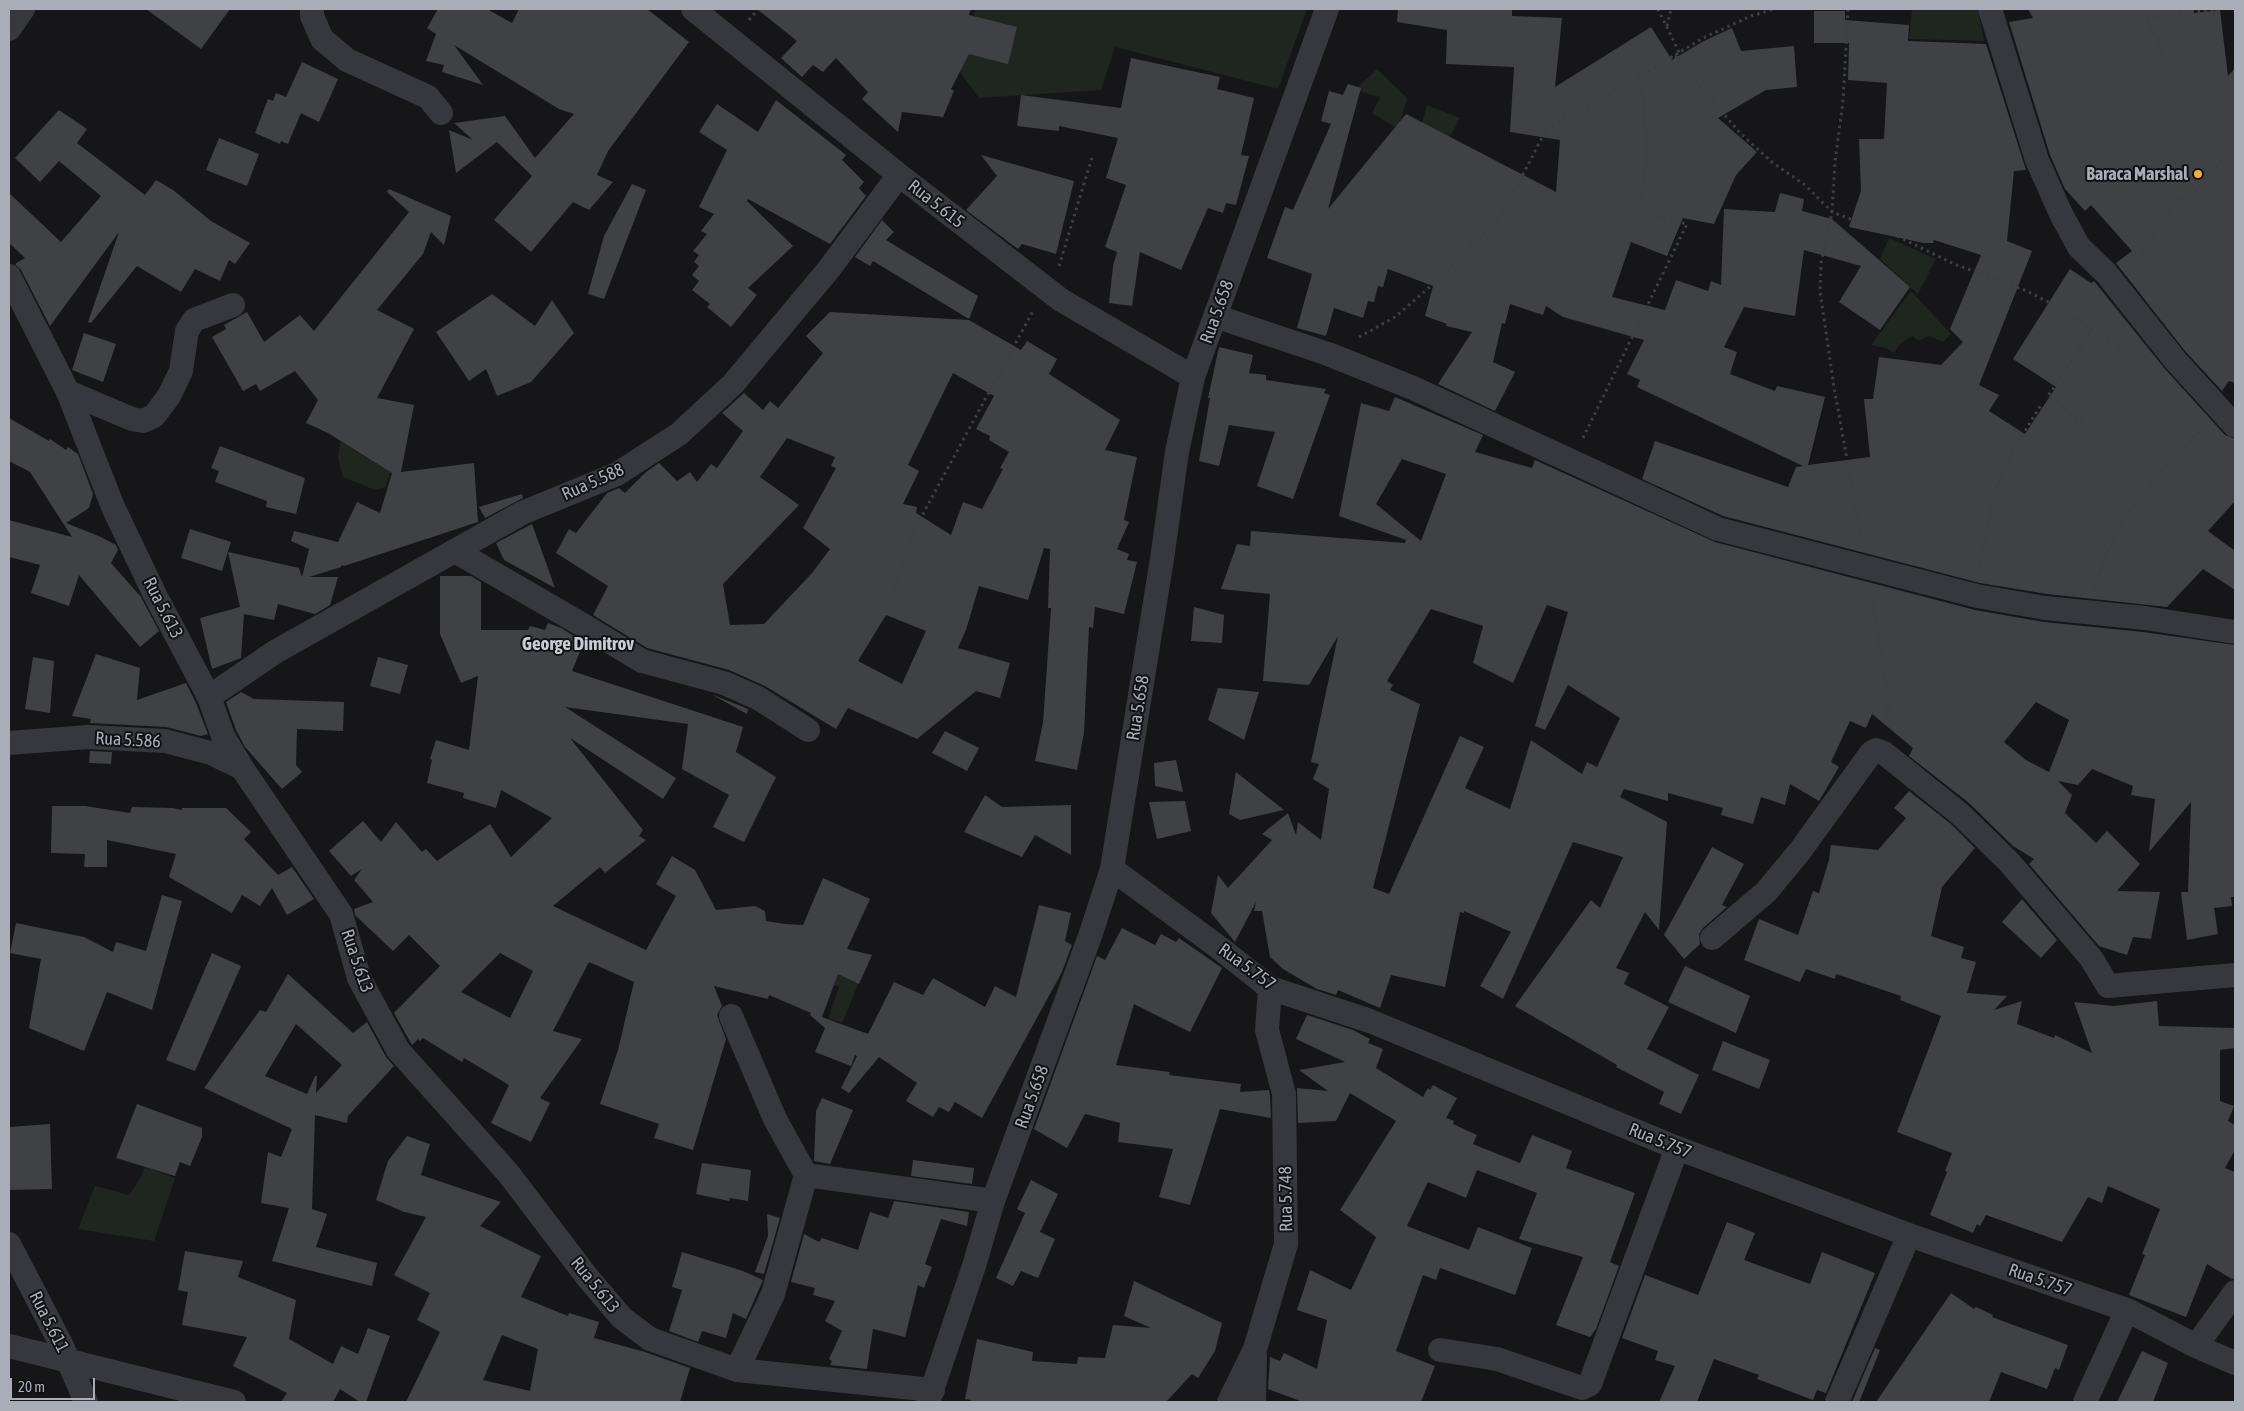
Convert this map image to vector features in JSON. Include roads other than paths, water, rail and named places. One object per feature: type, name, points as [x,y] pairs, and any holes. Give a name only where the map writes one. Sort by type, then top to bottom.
[{"type":"street","points":[[9,28],[23,9]]},
{"type":"street","points":[[312,9],[312,16],[322,39],[347,60],[428,97],[442,114]]},
{"type":"street","name":"Rua 5.615","points":[[693,9],[899,175],[1048,291],[1193,377]]},
{"type":"street","name":"Rua 5.658","points":[[930,1396],[974,1266],[993,1201],[1084,954],[1112,869],[1162,559],[1177,452],[1193,377],[1327,9]]},
{"type":"street","points":[[1990,9],[2037,160],[2061,214],[2080,247],[2120,290],[2175,360],[2235,426]]},
{"type":"street","name":"Rua 5.588","points":[[210,697],[275,652],[522,513],[617,474],[679,434],[739,376],[829,270],[899,175]]},
{"type":"street","name":"Rua 5.613","points":[[9,276],[68,392],[113,507],[155,595],[210,697],[223,736],[242,768],[341,914],[359,978],[398,1050],[508,1174],[588,1278],[622,1318],[650,1339],[737,1370],[930,1396]]},
{"type":"street","points":[[68,392],[132,418],[143,421],[154,416],[169,396],[181,371],[187,331],[194,320],[233,305]]},
{"type":"street","points":[[1215,316],[1328,354],[1414,388],[1718,529],[1977,596],[2046,608],[2145,618],[2235,632]]},
{"type":"street","points":[[455,551],[642,661],[724,683],[758,698],[808,730]]},
{"type":"street","name":"Rua 5.586","points":[[9,743],[88,737],[165,741],[211,753],[242,768]]},
{"type":"street","points":[[1712,938],[1766,892],[1800,851],[1871,753],[1876,750],[1884,753],[1960,814],[2010,863],[2091,958],[2108,986],[2235,975]]},
{"type":"street","name":"Rua 5.757","points":[[1112,869],[1221,949],[1270,988],[1370,1021],[1677,1148],[1909,1235],[2127,1310],[2196,1346],[2235,1363]]},
{"type":"street","name":"Rua 5.748","points":[[1229,1402],[1255,1349],[1286,1244],[1284,1094],[1267,1030],[1270,988]]},
{"type":"street","points":[[731,1016],[775,1119],[806,1175],[773,1294],[737,1370]]},
{"type":"street","points":[[1440,1350],[1497,1359],[1582,1388],[1590,1384],[1677,1148]]},
{"type":"street","points":[[806,1175],[993,1201]]},
{"type":"street","points":[[1837,1402],[1909,1235]]},
{"type":"street","name":"Rua 5.611","points":[[9,1244],[68,1361],[86,1402]]},
{"type":"street","points":[[2196,1346],[2235,1292]]},
{"type":"street","points":[[2085,1402],[2127,1310]]},
{"type":"street","points":[[9,1346],[234,1402]]},
{"type":"street","points":[[1254,1402],[1255,1349]]},
{"type":"place","name":"Baraca Marshal","points":[[2198,174]]},
{"type":"district","name":"George Dimitrov","points":[[578,644]]}]
